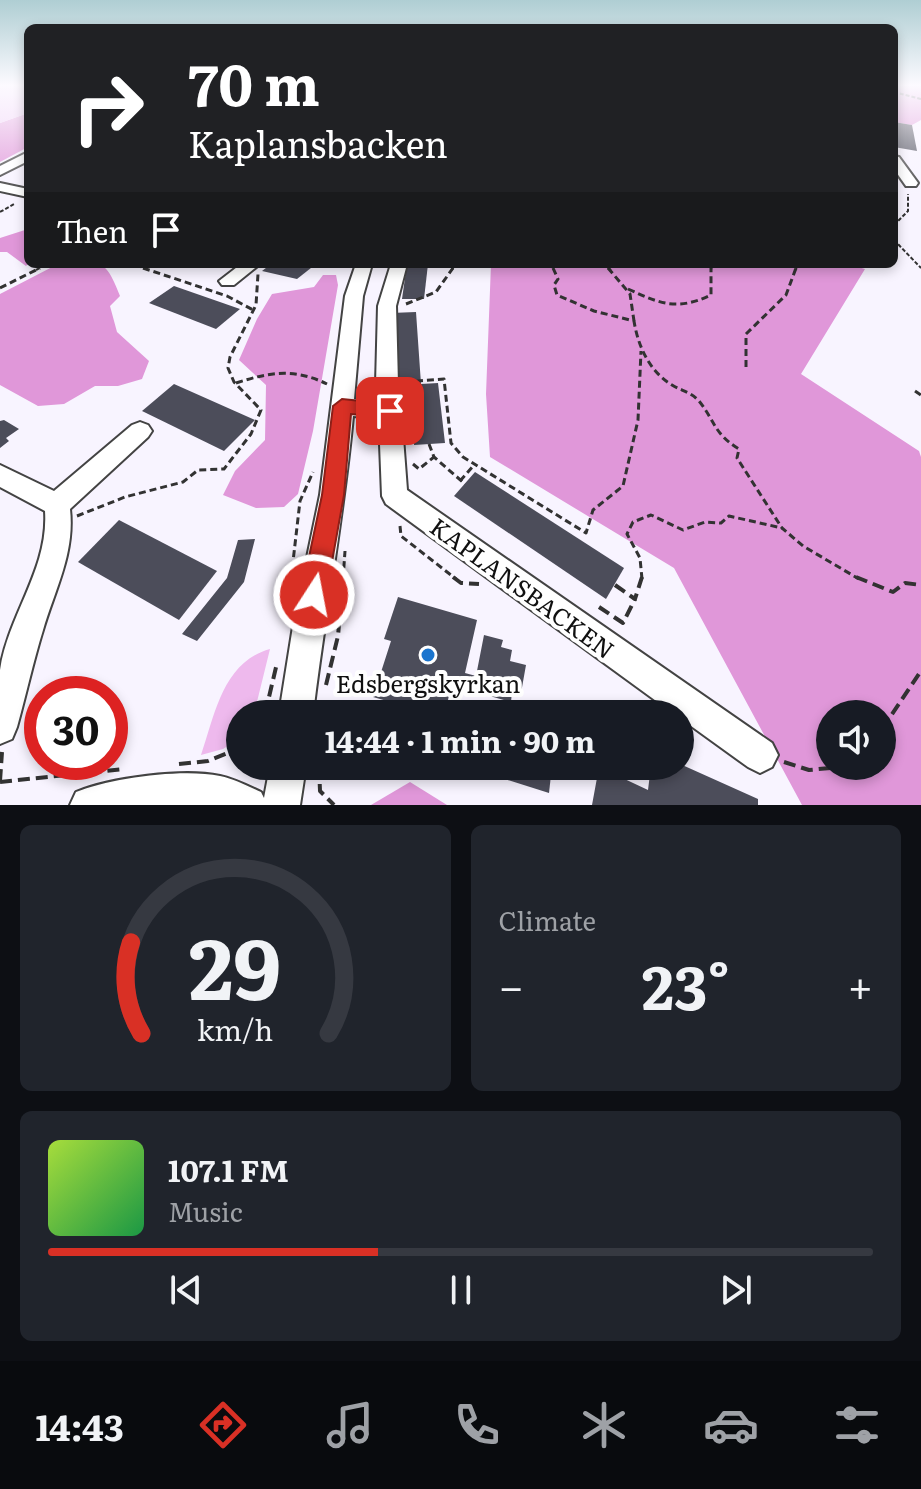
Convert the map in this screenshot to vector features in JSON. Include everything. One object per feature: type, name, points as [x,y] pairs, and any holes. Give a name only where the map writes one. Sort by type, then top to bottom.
[{"type":"street","points":[[0,171],[24,158]]},
{"type":"street","points":[[906,160],[911,183]]},
{"type":"street","points":[[3,190],[24,193]]},
{"type":"street","points":[[228,281],[246,268]]},
{"type":"street","points":[[298,700],[309,620],[333,495],[334,401],[363,268]]},
{"type":"street","points":[[387,384],[387,306],[398,268]]},
{"type":"street","points":[[353,304],[387,306]]},
{"type":"street","name":"KAPLANSBACKEN","points":[[334,401],[390,411],[395,496],[760,755]]},
{"type":"street","points":[[61,514],[140,431]]},
{"type":"street","points":[[0,475],[57,505],[61,514],[54,561],[28,628],[0,727]]},
{"type":"street","points":[[281,805],[285,780]]},
{"type":"street","points":[[89,805],[173,792],[219,794],[248,805]]},
{"type":"path","points":[[898,221],[908,211],[906,184],[911,183]]},
{"type":"path","points":[[898,244],[921,268]]},
{"type":"path","points":[[0,288],[39,268]]},
{"type":"path","points":[[144,268],[227,296],[256,311]]},
{"type":"path","points":[[61,514],[183,482],[198,470],[224,469],[258,424],[261,410],[236,383],[227,368],[230,353],[256,311],[261,294],[260,280],[254,268]]},
{"type":"path","points":[[387,306],[427,300],[440,290],[453,268]]},
{"type":"path","points":[[553,268],[558,279],[554,285],[557,295],[594,311],[634,321]]},
{"type":"path","points":[[608,268],[615,273],[617,282],[628,289],[655,301],[688,306],[711,295],[711,268]]},
{"type":"path","points":[[746,367],[746,334],[787,298],[797,268]]},
{"type":"path","points":[[387,384],[444,379],[451,443],[474,465],[586,533],[588,515],[595,505],[623,486],[644,391],[641,351],[634,321],[635,301],[628,289]]},
{"type":"path","points":[[641,351],[659,374],[674,386],[690,392],[707,412],[711,428],[720,439],[739,449],[737,458],[782,528],[803,546],[823,555],[864,582],[893,592],[905,583],[921,585]]},
{"type":"path","points":[[236,383],[266,372],[300,370],[327,384],[334,401]]},
{"type":"path","points":[[915,391],[921,395]]},
{"type":"path","points":[[429,444],[434,457],[462,482],[474,465]]},
{"type":"path","points":[[419,469],[434,457]]},
{"type":"path","points":[[287,613],[286,591],[300,501],[314,469]]},
{"type":"path","points":[[599,607],[623,623],[644,577],[640,554],[627,534],[633,522],[651,515],[683,530],[705,522],[721,523],[729,516],[782,528]]},
{"type":"path","points":[[398,520],[401,536],[461,583],[487,584]]},
{"type":"path","points":[[323,695],[338,636],[347,558],[344,546]]},
{"type":"path","points":[[615,585],[635,599]]},
{"type":"path","points":[[268,700],[279,654]]},
{"type":"path","points":[[896,708],[921,671]]},
{"type":"path","points":[[164,765],[208,761],[226,754]]},
{"type":"path","points":[[760,755],[816,769]]},
{"type":"path","points":[[0,782],[134,768]]},
{"type":"path","points":[[320,780],[320,791],[334,805]]},
{"type":"shaded area","points":[[0,123],[24,123],[24,149],[0,162]]},
{"type":"shaded area","points":[[24,230],[24,265],[7,252],[0,252],[0,238]]},
{"type":"shaded area","points":[[50,268],[105,268],[120,296],[110,306],[117,332],[149,361],[142,379],[118,386],[95,386],[64,404],[38,406],[0,385],[0,294]]},
{"type":"shaded area","points":[[491,268],[865,269],[801,374],[919,451],[921,457],[921,805],[802,805],[674,568],[490,457],[486,394]]},
{"type":"shaded area","points":[[323,275],[336,275],[338,285],[313,431],[298,494],[284,507],[256,508],[223,495],[235,471],[265,440],[266,385],[239,360],[272,294],[314,287]]},
{"type":"shaded area","points":[[270,649],[257,700],[226,700],[226,747],[201,755],[231,677],[254,656]]},
{"type":"shaded area","points":[[410,782],[447,805],[371,805]]},
{"type":"building","points":[[898,123],[912,125],[917,151],[898,148]]},
{"type":"building","points":[[266,268],[311,268],[297,279],[262,271]]},
{"type":"building","points":[[406,268],[428,268],[424,299],[402,299]]},
{"type":"building","points":[[174,286],[240,309],[216,329],[149,303]]},
{"type":"building","points":[[416,312],[421,384],[438,383],[445,443],[414,445],[410,379],[393,380],[391,313]]},
{"type":"building","points":[[174,384],[255,420],[224,451],[142,411]]},
{"type":"building","points":[[4,420],[19,429],[6,438],[9,441],[0,448],[0,421]]},
{"type":"building","points":[[475,472],[624,568],[606,599],[454,496]]},
{"type":"building","points":[[119,520],[217,571],[179,620],[78,562]]},
{"type":"building","points":[[255,539],[244,582],[197,641],[182,634],[227,578],[238,540]]},
{"type":"building","name":"Edsbergskyrkan","points":[[398,597],[477,620],[465,673],[476,676],[484,635],[503,640],[501,647],[512,650],[510,661],[526,665],[521,693],[512,691],[511,700],[504,700],[451,685],[448,700],[384,700],[373,697],[391,641],[384,639]]},
{"type":"building","points":[[694,770],[758,799],[758,805],[592,805],[597,780],[627,780],[648,790],[649,780],[694,780]]},
{"type":"building","points":[[508,780],[550,780],[549,793]]},
{"type":"place","name":"Edsbergskyrkan","points":[[428,655]]},
{"type":"route","points":[[314,595],[333,495],[342,406],[390,411]]}]
